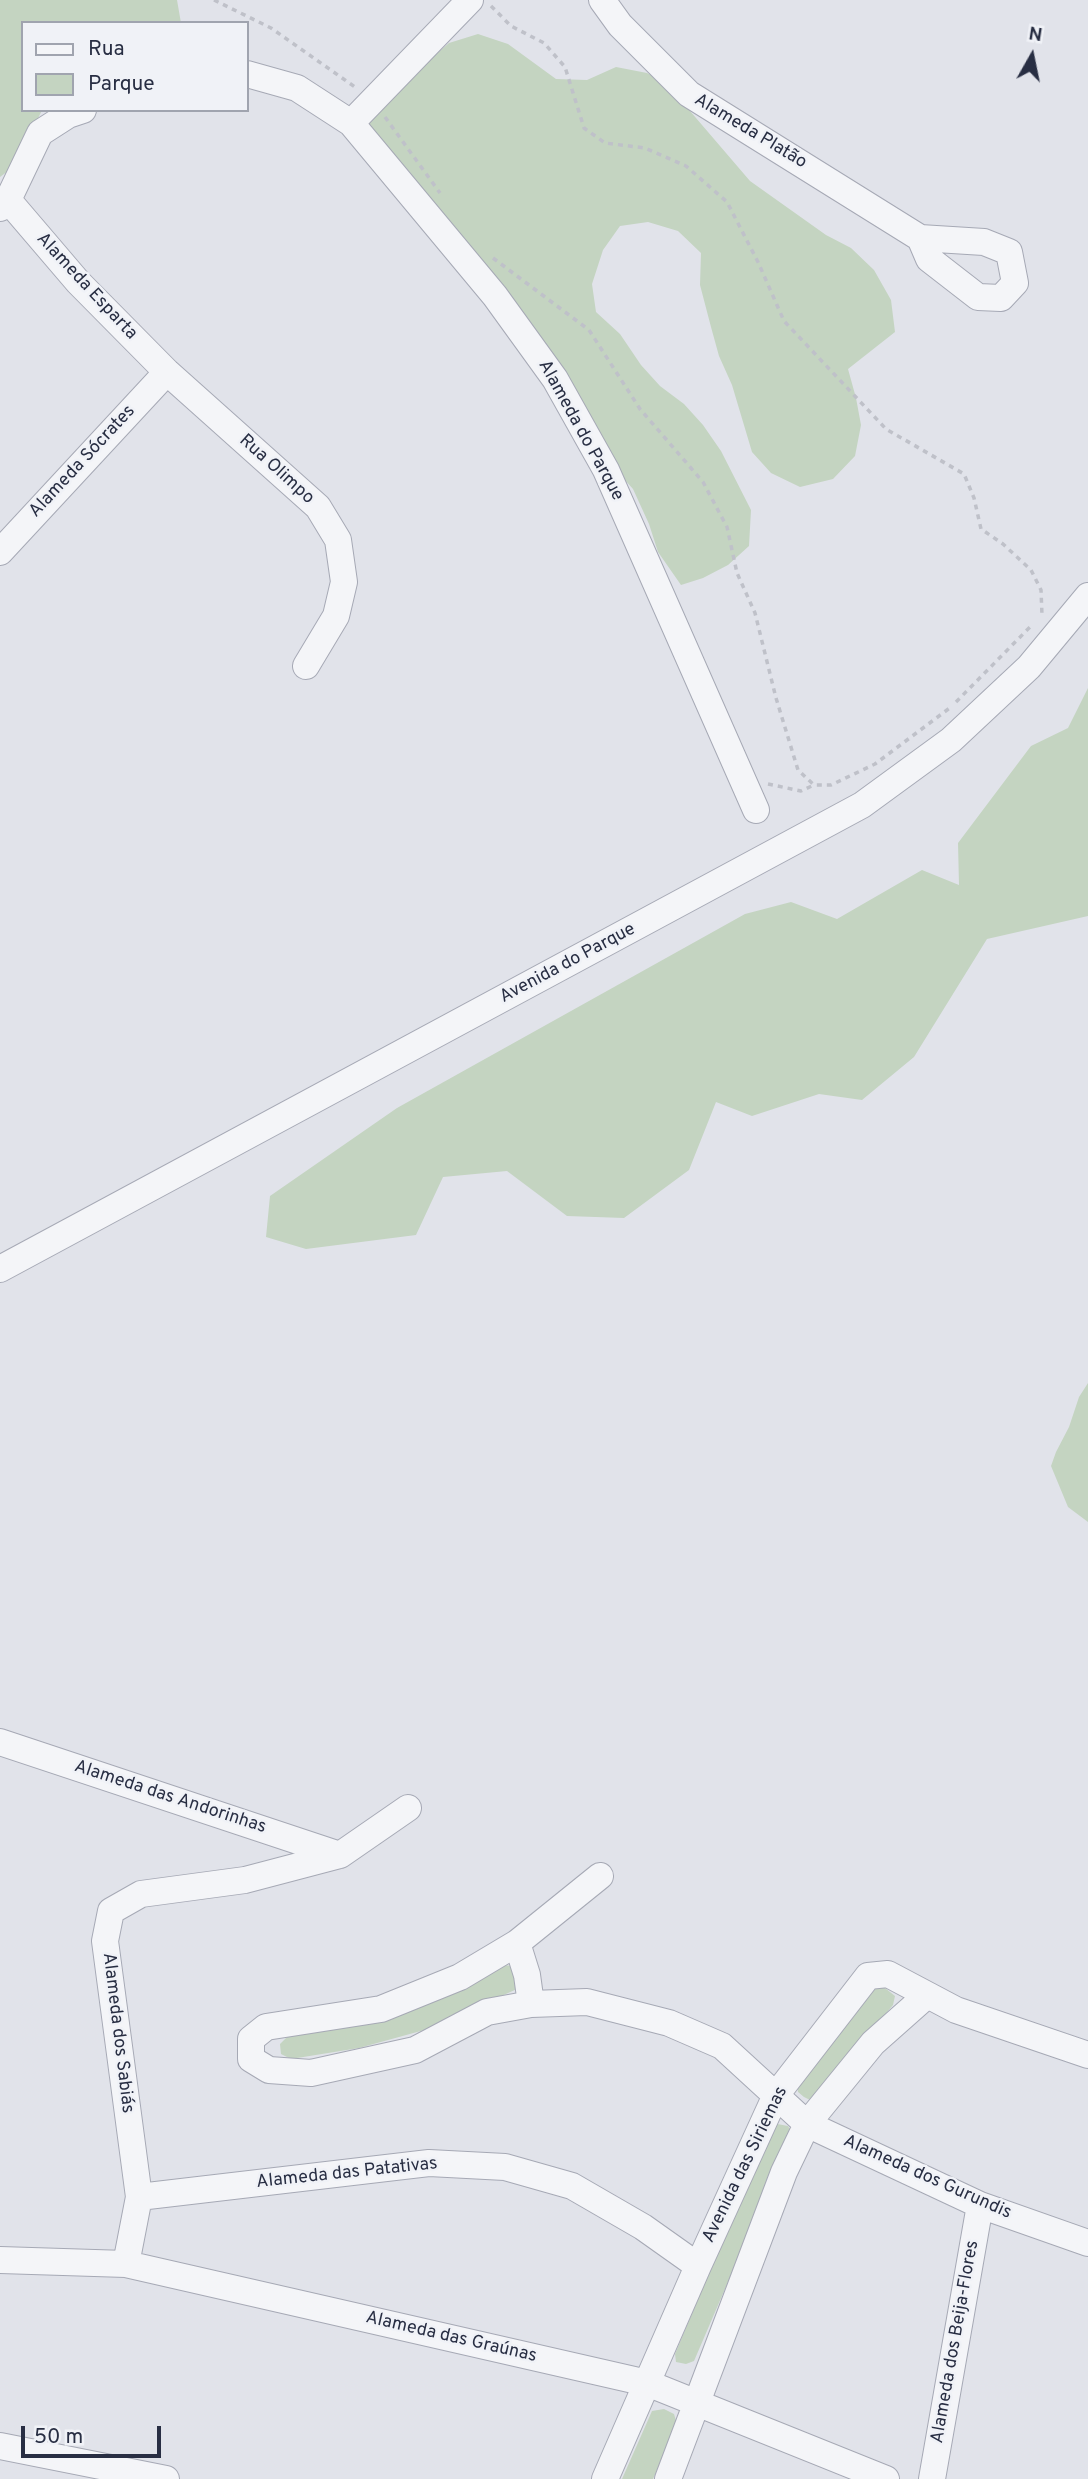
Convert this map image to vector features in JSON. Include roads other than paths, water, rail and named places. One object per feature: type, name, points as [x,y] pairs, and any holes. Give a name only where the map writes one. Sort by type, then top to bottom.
[{"type":"street","points":[[351,123],[470,0]]},
{"type":"street","name":"Alameda Platão","points":[[603,0],[620,25],[689,94],[920,238]]},
{"type":"street","name":"Alameda do Parque","points":[[248,74],[297,88],[351,123],[495,296],[555,379],[607,470],[756,810]]},
{"type":"street","points":[[4,204],[40,133],[77,112]]},
{"type":"street","name":"Alameda Esparta","points":[[4,204],[167,372]]},
{"type":"street","name":"Alameda Sócrates","points":[[0,552],[167,372]]},
{"type":"street","name":"Rua Olimpo","points":[[167,372],[318,507],[338,540],[344,582],[336,616],[306,666]]},
{"type":"street","name":"Avenida do Parque","points":[[0,1269],[862,805],[951,740],[1028,667],[1088,596]]},
{"type":"street","name":"Alameda das Andorinhas","points":[[0,1742],[340,1855]]},
{"type":"street","name":"Alameda dos Sabiás","points":[[126,2264],[139,2197],[105,1941],[111,1910],[141,1894],[245,1881],[340,1855],[408,1808]]},
{"type":"street","points":[[531,2004],[527,1975],[517,1943],[600,1876]]},
{"type":"street","name":"Alameda dos Gurundis","points":[[517,1943],[460,1977],[381,2009],[266,2027],[251,2039],[251,2059],[269,2070],[311,2073],[415,2050],[486,2012],[531,2004],[587,2002],[669,2023],[722,2046],[807,2124],[980,2205],[1088,2243]]},
{"type":"street","name":"Avenida das Siriemas","points":[[605,2479],[776,2095],[868,1976],[888,1974],[926,1996],[873,2043],[807,2124],[783,2172],[668,2479]]},
{"type":"street","points":[[926,1996],[956,2010],[1088,2055]]},
{"type":"street","name":"Alameda das Patativas","points":[[139,2197],[429,2163],[505,2167],[572,2186],[643,2227],[698,2266]]},
{"type":"street","name":"Alameda dos Beija-Flores","points":[[932,2479],[980,2205]]},
{"type":"street","name":"Alameda das Graúnas","points":[[0,2260],[126,2264],[646,2383],[886,2479]]},
{"type":"street","points":[[0,2446],[166,2479]]}]
